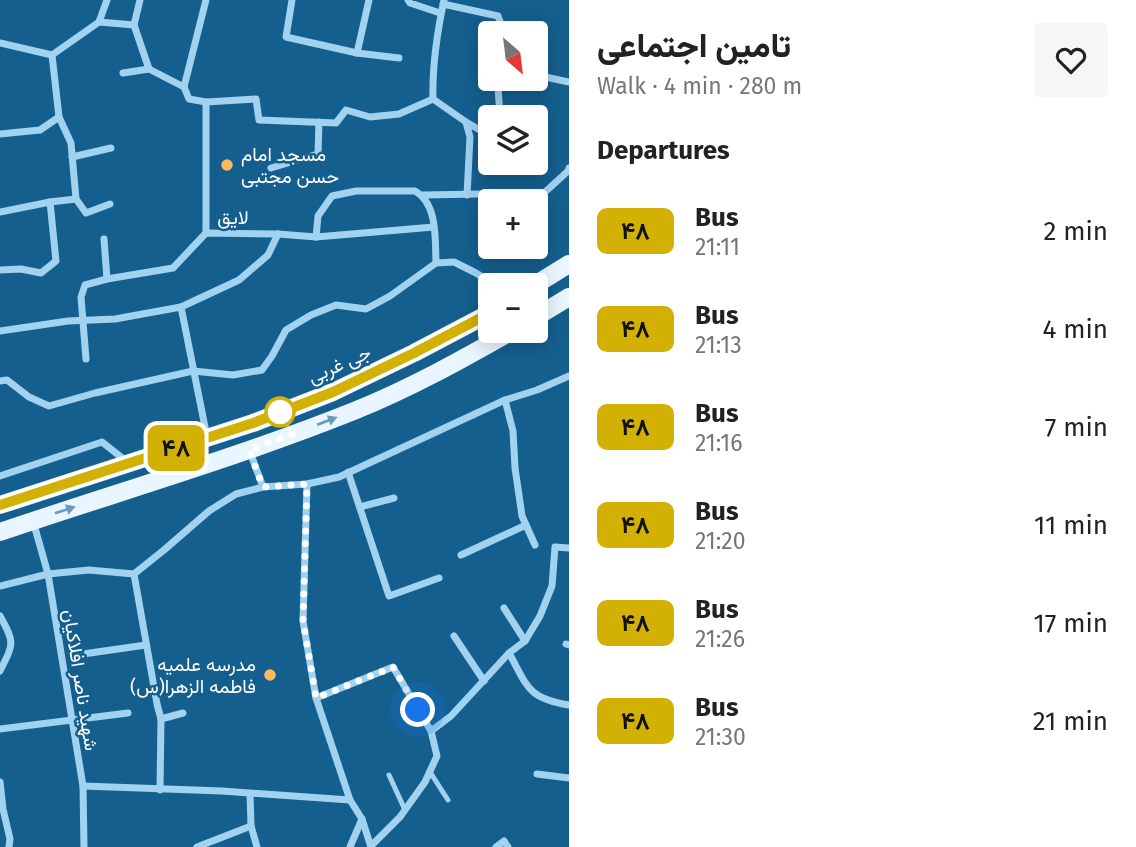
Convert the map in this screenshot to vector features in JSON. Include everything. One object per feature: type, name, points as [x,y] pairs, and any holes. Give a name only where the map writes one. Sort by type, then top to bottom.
[{"type":"main road","points":[[548,277],[569,264]]},
{"type":"main road","points":[[548,310],[569,297]]},
{"type":"main road","name":"جی غربی","points":[[0,505],[253,423],[333,392],[478,319]]},
{"type":"main road","points":[[0,532],[249,450],[356,410],[431,375],[490,343]]},
{"type":"street","points":[[0,43],[52,55],[99,22],[107,0]]},
{"type":"street","points":[[140,0],[134,25],[149,69]]},
{"type":"street","points":[[206,0],[184,87],[189,99],[206,103],[256,99],[259,120],[336,124],[346,110],[370,117],[399,114],[433,99]]},
{"type":"street","points":[[292,0],[286,37],[357,53],[399,58]]},
{"type":"street","points":[[357,53],[369,0]]},
{"type":"street","points":[[408,0],[440,13]]},
{"type":"street","points":[[433,99],[432,69],[444,2],[498,16],[500,21]]},
{"type":"street","points":[[99,22],[134,25]]},
{"type":"street","points":[[52,55],[59,117],[71,143],[76,199],[86,213],[110,204]]},
{"type":"street","points":[[123,72],[149,69],[184,87]]},
{"type":"street","points":[[548,78],[569,82]]},
{"type":"street","points":[[433,99],[478,129]]},
{"type":"street","points":[[206,103],[206,233]]},
{"type":"street","points":[[0,134],[40,130],[59,117]]},
{"type":"street","points":[[271,168],[318,154],[319,122]]},
{"type":"street","points":[[467,122],[470,137],[467,195]]},
{"type":"street","points":[[72,158],[111,148]]},
{"type":"street","points":[[316,237],[318,216],[332,196],[356,191],[415,191],[423,195],[544,193],[569,168]]},
{"type":"street","points":[[423,195],[434,227],[436,262]]},
{"type":"street","points":[[0,212],[76,199]]},
{"type":"street","points":[[0,270],[21,269],[41,273],[57,261],[50,202]]},
{"type":"street","name":"لایق","points":[[82,321],[81,298],[85,285],[173,268],[206,233],[316,237],[434,227]]},
{"type":"street","points":[[0,331],[82,321],[115,320],[181,307],[239,280],[268,256],[278,234]]},
{"type":"street","points":[[104,239],[107,279]]},
{"type":"street","points":[[0,382],[7,380],[29,397],[49,406],[193,371],[233,376],[262,370],[286,330],[310,315],[336,305],[366,309],[390,296],[436,262],[454,262],[478,274]]},
{"type":"street","points":[[181,307],[208,438]]},
{"type":"street","points":[[82,321],[86,359]]},
{"type":"street","points":[[0,586],[48,574],[89,570],[134,574],[208,511],[236,494],[263,487],[307,484],[339,477],[505,400],[569,376]]},
{"type":"street","points":[[505,400],[513,431],[522,516],[535,545]]},
{"type":"street","points":[[0,476],[102,442],[129,463]]},
{"type":"street","points":[[249,450],[263,487]]},
{"type":"street","points":[[348,472],[389,596],[439,578]]},
{"type":"street","points":[[307,484],[303,621],[316,698],[350,800],[362,819],[371,846],[400,817],[425,782],[438,756],[431,731],[393,667],[316,698]]},
{"type":"street","points":[[360,508],[394,498]]},
{"type":"street","name":"شهید ناصر افلاکیان","points":[[33,521],[48,574],[83,786],[84,847]]},
{"type":"street","points":[[461,555],[526,525]]},
{"type":"street","points":[[431,731],[451,716],[509,653],[525,641],[540,616],[552,586],[555,547],[569,548]]},
{"type":"street","points":[[134,574],[161,719],[160,790]]},
{"type":"street","points":[[504,608],[525,641]]},
{"type":"street","points":[[0,615],[11,635],[12,647],[0,671]]},
{"type":"street","points":[[454,636],[484,681]]},
{"type":"street","points":[[83,654],[146,645]]},
{"type":"street","points":[[509,653],[530,691],[549,701],[569,705]]},
{"type":"street","points":[[0,729],[128,713]]},
{"type":"street","points":[[161,719],[183,713]]},
{"type":"street","points":[[537,774],[569,778]]},
{"type":"street","points":[[0,782],[9,847]]},
{"type":"street","points":[[83,786],[222,791],[350,800]]},
{"type":"street","points":[[250,794],[251,826],[257,847]]},
{"type":"street","points":[[350,847],[362,819]]},
{"type":"street","points":[[197,847],[251,826]]},
{"type":"street","points":[[496,847],[504,841],[508,847]]},
{"type":"lane","points":[[430,772],[448,800]]},
{"type":"lane","points":[[388,775],[405,810]]},
{"type":"bus line","name":"۴۸","points":[[0,505],[253,423],[333,392],[478,319]]},
{"type":"place","name":"مسجد امام حسن مجتبی","points":[[227,165]]},
{"type":"place","name":"مدرسه علمیه فاطمه الزهرا(س)","points":[[270,675]]},
{"type":"route","points":[[280,412],[292,434],[249,450],[263,487],[307,484],[303,621],[316,698],[393,667],[418,710]]}]
